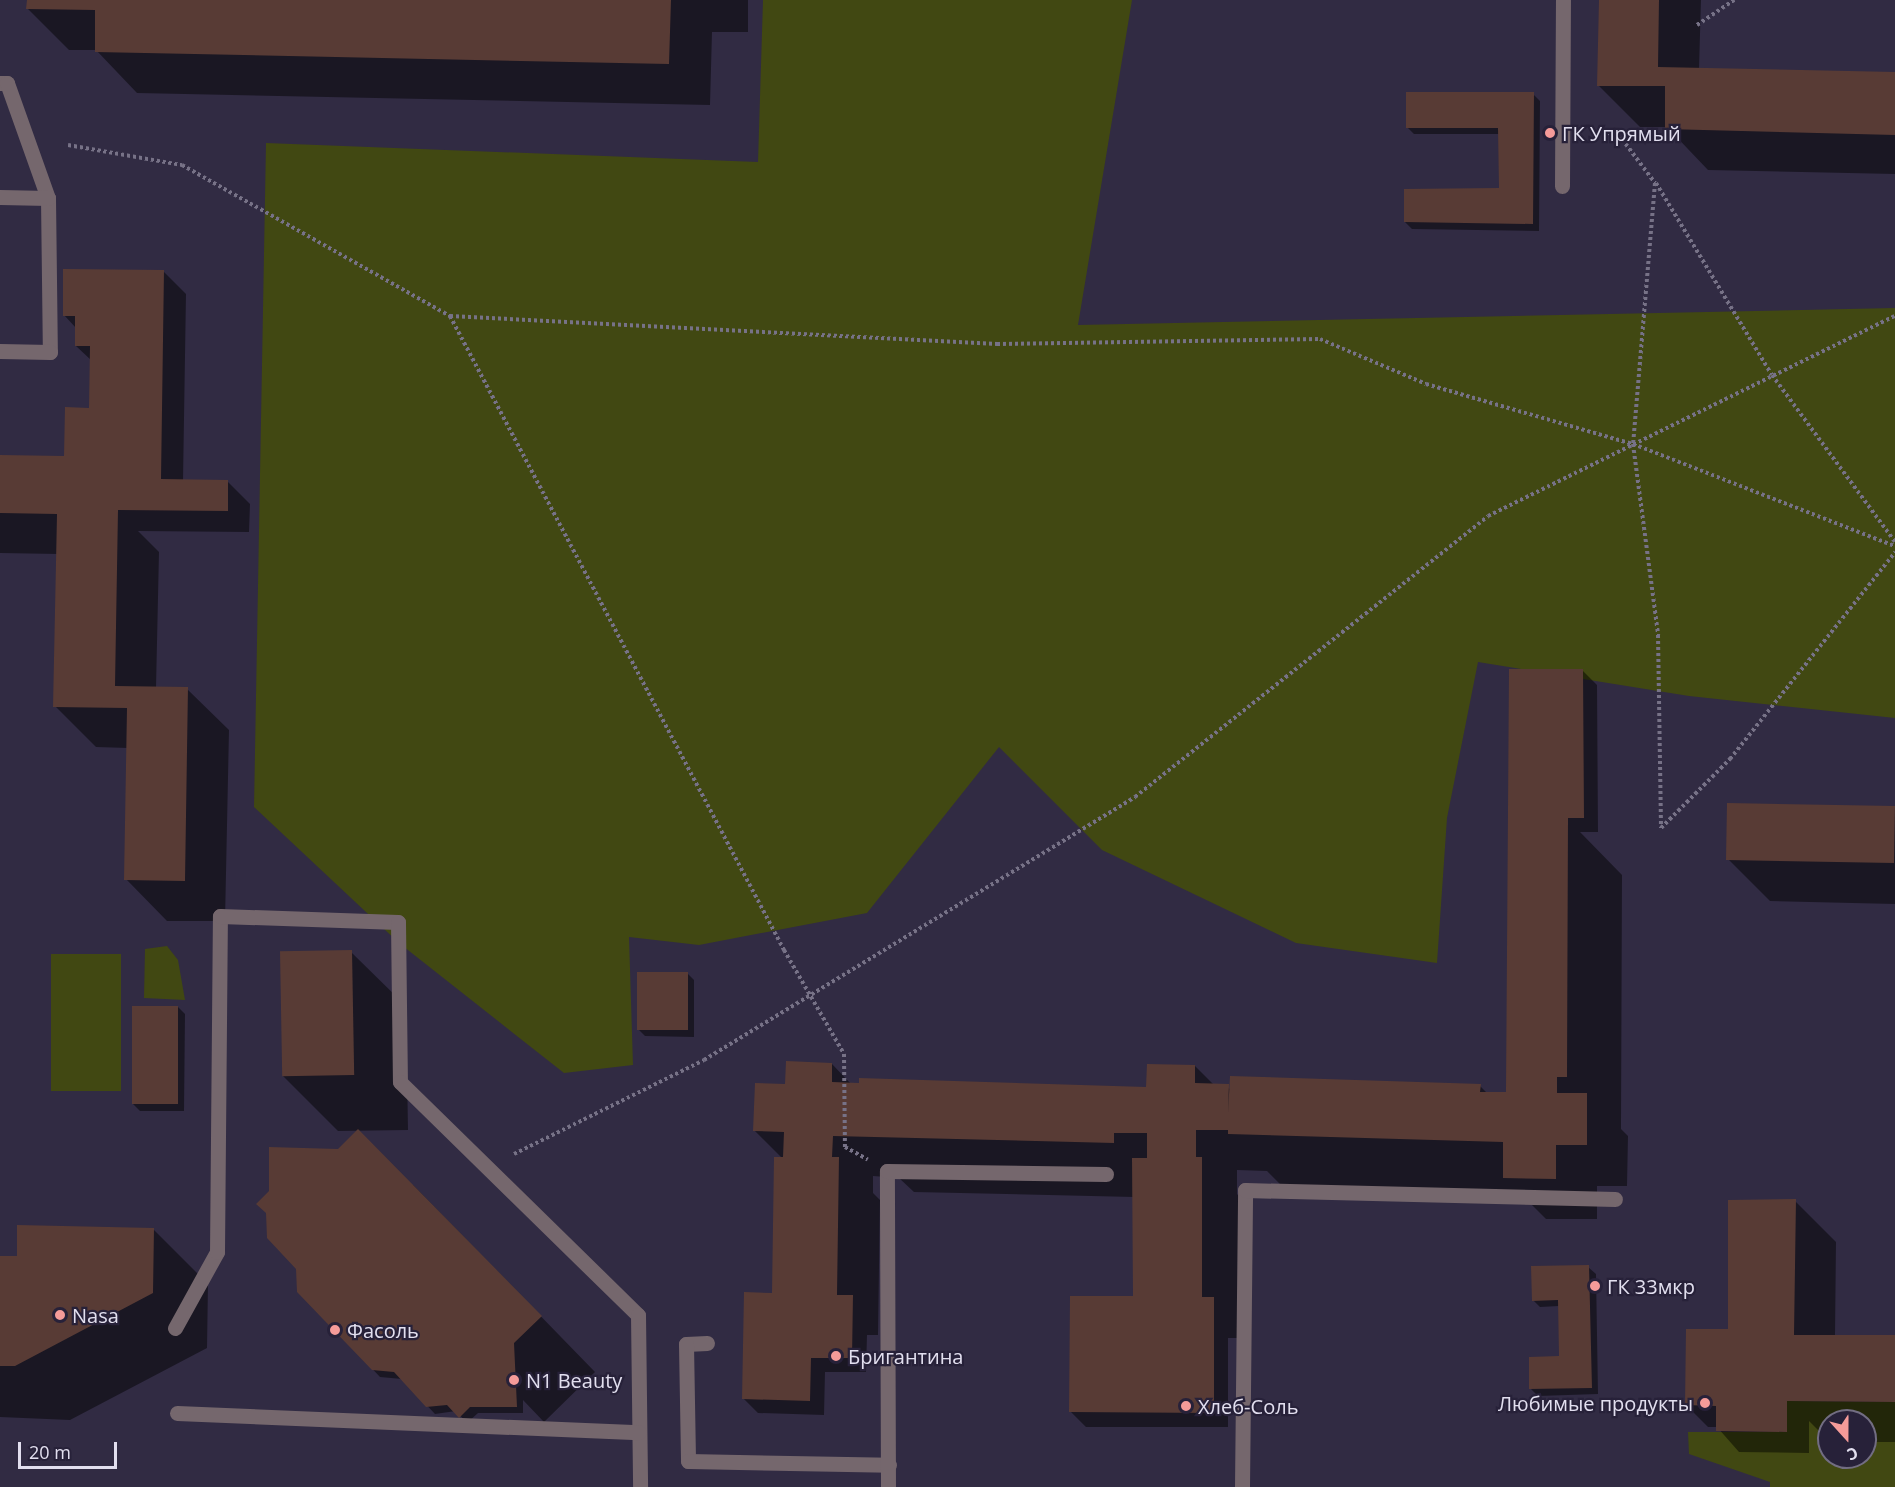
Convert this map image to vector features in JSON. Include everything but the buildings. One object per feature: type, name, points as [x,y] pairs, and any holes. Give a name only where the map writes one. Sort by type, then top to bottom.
[{"type":"lane","points":[[1562,186],[1563,0]]},
{"type":"lane","points":[[0,83],[7,83],[48,198],[50,352],[0,351]]},
{"type":"lane","points":[[0,196],[48,198]]},
{"type":"lane","points":[[175,1328],[217,1252],[220,916],[398,922],[400,1082],[638,1316],[640,1487]]},
{"type":"lane","points":[[888,1487],[887,1171],[1106,1173]]},
{"type":"lane","points":[[1242,1487],[1245,1190],[1615,1199]]},
{"type":"lane","points":[[707,1343],[686,1344],[688,1461],[889,1465]]},
{"type":"lane","points":[[177,1413],[639,1432]]},
{"type":"path","points":[[1697,25],[1734,0]]},
{"type":"path","points":[[1598,128],[1622,139],[1655,183],[1772,375],[1895,544]]},
{"type":"path","points":[[68,145],[182,165],[450,316],[997,344],[1320,339],[1426,384],[1633,444],[1895,544]]},
{"type":"path","points":[[1655,183],[1633,444],[1658,635],[1661,828],[1730,759],[1895,552]]},
{"type":"path","points":[[450,316],[810,995],[844,1054],[845,1147],[887,1171]]},
{"type":"path","points":[[513,1154],[704,1060],[1135,797],[1488,516],[1895,316]]},
{"type":"green space","points":[[763,0],[1132,0],[1078,325],[1895,308],[1895,718],[1689,696],[1478,662],[1447,818],[1437,963],[1296,943],[1102,850],[999,747],[867,913],[699,945],[629,937],[633,1065],[564,1073],[399,943],[254,807],[266,143],[758,162]]},
{"type":"green space","points":[[167,946],[178,960],[185,1000],[144,998],[145,949]]},
{"type":"green space","points":[[51,954],[121,954],[121,1091],[51,1091]]},
{"type":"green space","points":[[1787,1401],[1895,1402],[1895,1487],[1770,1487],[1770,1482],[1689,1454],[1688,1432],[1787,1432]]},
{"type":"place","name":"ГК Упрямый","points":[[1550,133]]},
{"type":"place","name":"ГК 33мкр","points":[[1595,1286]]},
{"type":"place","name":"Nasa","points":[[60,1315]]},
{"type":"place","name":"Фасоль","points":[[335,1330]]},
{"type":"place","name":"Бригантина","points":[[836,1356]]},
{"type":"place","name":"N1 Beauty","points":[[514,1380]]},
{"type":"place","name":"Любимые продукты","points":[[1705,1403]]},
{"type":"place","name":"Хлеб-Соль","points":[[1186,1406]]}]
